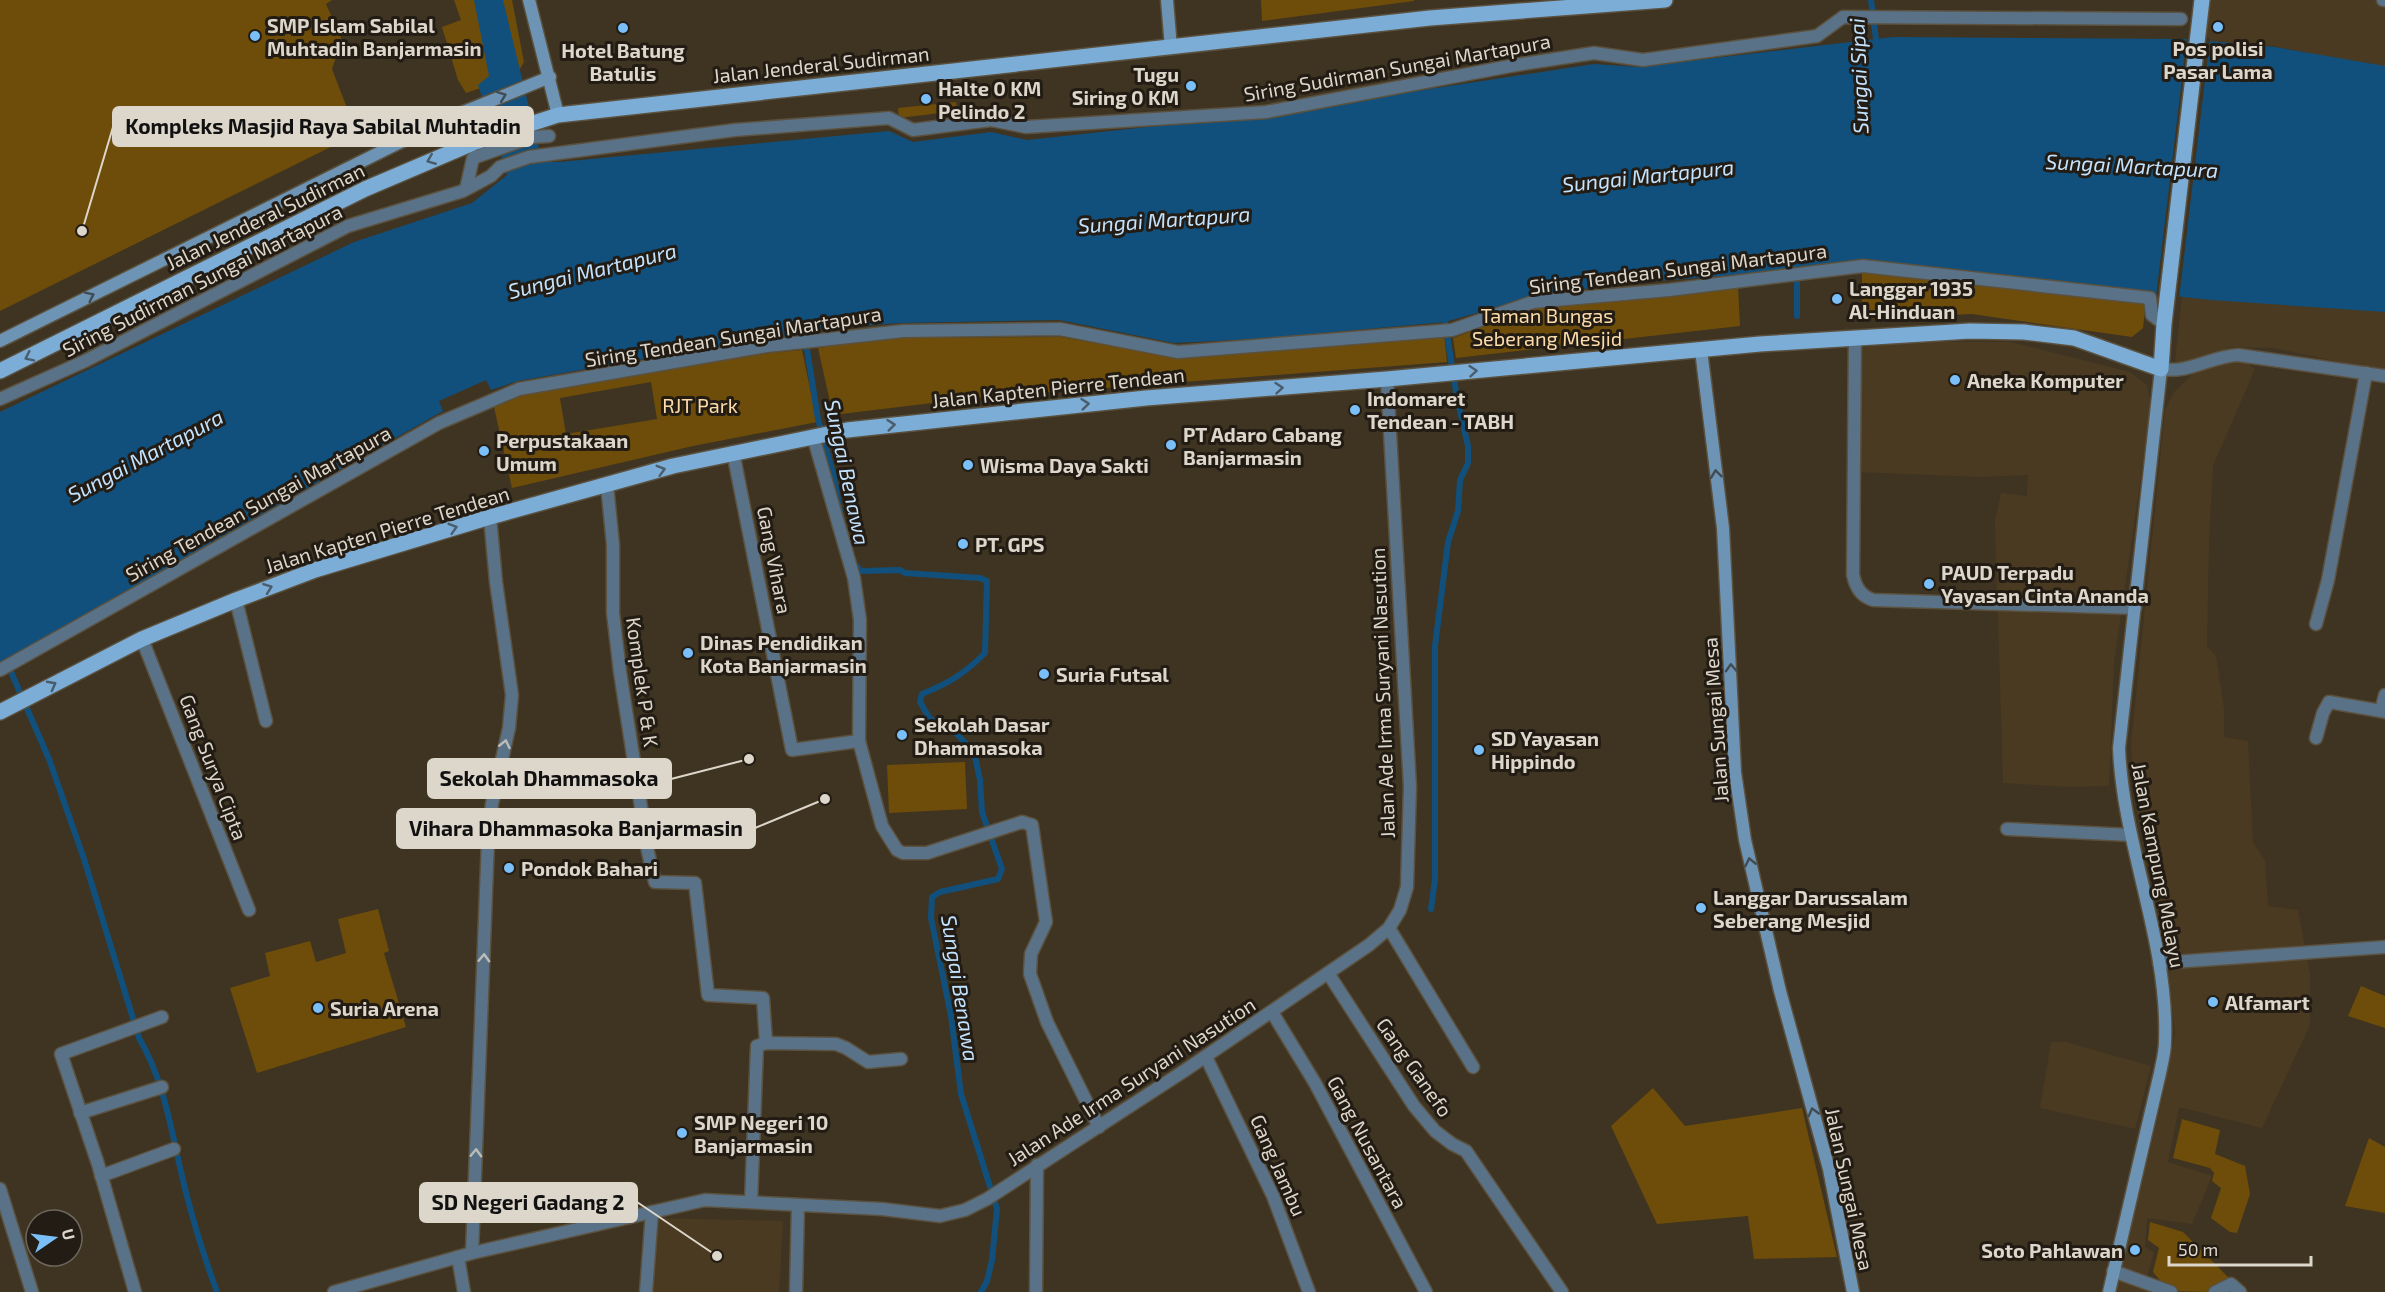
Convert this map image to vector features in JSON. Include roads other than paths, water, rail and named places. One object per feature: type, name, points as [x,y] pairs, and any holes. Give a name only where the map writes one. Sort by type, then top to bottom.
[{"type":"main road","points":[[529,0],[558,115]]},
{"type":"main road","points":[[1167,0],[1172,48]]},
{"type":"main road","name":"Jalan Jenderal Sudirman","points":[[0,371],[365,189],[488,145],[542,119],[558,115],[1430,18],[1665,0]]},
{"type":"main road","points":[[2161,369],[2202,7]]},
{"type":"main road","name":"Jalan Jenderal Sudirman","points":[[0,341],[475,106],[550,77]]},
{"type":"main road","name":"Jalan Kapten Pierre Tendean","points":[[0,712],[142,639],[315,570],[490,517],[607,485],[733,452],[833,432],[1135,399],[1388,379],[1701,350],[1970,331],[2024,332],[2074,338],[2161,369]]},
{"type":"main road","name":"Jalan Sungai Mesa","points":[[1701,350],[1723,528],[1735,772],[1745,840],[1780,991],[1829,1169],[1852,1292]]},
{"type":"main road","name":"Jalan Kampung Melayu","points":[[2109,1292],[2160,1073],[2165,1042],[2159,963],[2131,836],[2119,748],[2161,369]]},
{"type":"street","name":"Siring Sudirman Sungai Martapura","points":[[0,399],[85,361],[348,226],[438,200],[491,176],[500,167],[529,157],[735,130],[889,118],[913,130],[991,120],[1026,127],[1266,112],[1516,65],[1594,53],[1643,60],[1817,36],[1843,16],[2181,19]]},
{"type":"street","points":[[466,189],[473,159],[488,145],[549,136]]},
{"type":"street","name":"Siring Tendean Sungai Martapura","points":[[0,670],[439,423],[497,398],[519,389],[767,346],[903,331],[1060,329],[1178,352],[1452,330],[1533,302],[1669,290],[1863,266],[2150,298],[2152,315],[2165,318]]},
{"type":"street","points":[[1855,338],[1853,575],[1857,588],[1864,596],[1873,600],[2135,608]]},
{"type":"street","points":[[2161,369],[2180,369],[2223,355],[2238,355],[2385,376]]},
{"type":"street","points":[[2316,624],[2328,580],[2366,373]]},
{"type":"street","name":"Jalan Ade Irma Suryani Nasution","points":[[334,1292],[358,1289],[472,1253],[705,1200],[882,1209],[940,1216],[964,1210],[987,1199],[1206,1057],[1389,928],[1400,910],[1407,887],[1410,787],[1388,379]]},
{"type":"street","points":[[815,435],[855,588],[860,620],[859,741],[882,826],[897,849],[903,853],[927,853],[1022,822],[1032,825],[1046,922],[1031,954],[1030,974],[1047,1022],[1099,1127]]},
{"type":"street","name":"Gang Vihara","points":[[733,452],[792,750],[859,741]]},
{"type":"street","name":"Komplek P & K","points":[[607,485],[613,545],[613,613],[620,672],[648,852],[656,882],[695,883],[708,995],[763,998],[765,1043]]},
{"type":"street","points":[[472,1253],[488,840],[492,804],[509,728],[512,695],[496,582],[490,517]]},
{"type":"street","points":[[236,600],[266,721]]},
{"type":"street","name":"Gang Surya Cipta","points":[[142,639],[249,910]]},
{"type":"street","points":[[2316,738],[2323,713],[2329,702],[2383,712],[2385,695]]},
{"type":"street","points":[[2007,829],[2131,836]]},
{"type":"street","points":[[1389,928],[1473,1067]]},
{"type":"street","points":[[2159,963],[2385,947]]},
{"type":"street","name":"Gang Ganefo","points":[[1328,973],[1414,1106],[1435,1131],[1452,1144],[1467,1151],[1562,1292]]},
{"type":"street","name":"Gang Nusantara","points":[[1272,1012],[1315,1083],[1426,1292]]},
{"type":"street","points":[[135,1292],[101,1176],[61,1054],[162,1017]]},
{"type":"street","points":[[751,1202],[757,1046],[765,1043],[836,1044],[846,1047],[868,1062],[901,1059]]},
{"type":"street","name":"Gang Jambu","points":[[1206,1057],[1273,1196],[1309,1292]]},
{"type":"street","points":[[80,1113],[162,1087]]},
{"type":"street","points":[[101,1176],[174,1149]]},
{"type":"street","points":[[1036,1292],[1037,1165]]},
{"type":"street","points":[[0,1189],[32,1292]]},
{"type":"street","points":[[796,1292],[798,1205]]},
{"type":"street","points":[[646,1292],[652,1212]]},
{"type":"street","points":[[458,1257],[464,1292]]},
{"type":"street","points":[[2113,1271],[2171,1292]]},
{"type":"street","points":[[2215,1292],[2231,1284],[2240,1292]]},
{"type":"water","name":"Sungai Martapura","points":[[474,0],[503,0],[542,161],[559,162],[889,131],[913,142],[991,132],[1027,140],[1325,105],[1594,64],[1639,67],[1893,37],[2186,39],[2275,47],[2385,66],[2385,312],[2211,300],[1864,262],[1547,293],[1445,322],[1256,339],[1174,343],[1059,320],[901,323],[804,330],[798,336],[654,357],[518,381],[491,390],[486,380],[439,401],[443,411],[0,663],[0,412],[354,242],[472,203],[507,175],[478,85],[489,76]]},
{"type":"waterway","name":"Sungai Sipai","points":[[1871,0],[1877,47]]},
{"type":"waterway","points":[[1797,272],[1797,316]]},
{"type":"waterway","points":[[1431,909],[1435,879],[1435,646],[1448,542],[1458,511],[1460,480],[1468,463],[1468,446],[1457,398],[1444,316]]},
{"type":"waterway","name":"Sungai Benawa","points":[[803,324],[818,419],[834,477],[840,511]]},
{"type":"waterway","name":"Sungai Benawa","points":[[852,561],[861,571],[900,570],[905,573],[980,578],[987,581],[985,653],[956,677],[922,694],[920,702],[930,719],[952,729],[974,752],[980,780],[982,812],[1002,869],[998,879],[940,892],[932,897],[931,918],[951,1016],[961,1094],[997,1209],[992,1260],[987,1281],[981,1292]]},
{"type":"waterway","points":[[8,665],[49,759],[84,859],[139,1038],[157,1076],[191,1212],[217,1292]]},
{"type":"place","name":"Pos polisi Pasar Lama","points":[[2218,27]]},
{"type":"place","name":"Hotel Batung Batulis","points":[[623,28]]},
{"type":"place","name":"SMP Islam Sabilal Muhtadin Banjarmasin","points":[[255,36]]},
{"type":"place","name":"Tugu Siring 0 KM","points":[[1191,86]]},
{"type":"place","name":"Halte 0 KM Pelindo 2","points":[[926,99]]},
{"type":"place","name":"Kompleks Masjid Raya Sabilal Muhtadin","points":[[82,231]]},
{"type":"place","name":"Langgar 1935 Al-Hinduan","points":[[1837,299]]},
{"type":"place","name":"Aneka Komputer","points":[[1955,380]]},
{"type":"place","name":"Indomaret Tendean - TABH","points":[[1355,410]]},
{"type":"place","name":"PT Adaro Cabang Banjarmasin","points":[[1171,445]]},
{"type":"place","name":"Perpustakaan Umum","points":[[484,451]]},
{"type":"place","name":"Wisma Daya Sakti","points":[[968,465]]},
{"type":"place","name":"PT. GPS","points":[[963,544]]},
{"type":"place","name":"PAUD Terpadu Yayasan Cinta Ananda","points":[[1929,584]]},
{"type":"place","name":"Dinas Pendidikan Kota Banjarmasin","points":[[688,653]]},
{"type":"place","name":"Suria Futsal","points":[[1044,674]]},
{"type":"place","name":"Sekolah Dasar Dhammasoka","points":[[902,735]]},
{"type":"place","name":"SD Yayasan Hippindo","points":[[1479,750]]},
{"type":"place","name":"Sekolah Dhammasoka","points":[[749,759]]},
{"type":"place","name":"Vihara Dhammasoka Banjarmasin","points":[[825,799]]},
{"type":"place","name":"Pondok Bahari","points":[[509,868]]},
{"type":"place","name":"Langgar Darussalam Seberang Mesjid","points":[[1701,908]]},
{"type":"place","name":"Alfamart","points":[[2213,1002]]},
{"type":"place","name":"Suria Arena","points":[[318,1008]]},
{"type":"place","name":"SMP Negeri 10 Banjarmasin","points":[[682,1133]]},
{"type":"place","name":"Soto Pahlawan","points":[[2135,1250]]},
{"type":"place","name":"SD Negeri Gadang 2","points":[[717,1256]]},
{"type":"park label","name":"Taman Bungas Seberang Mesjid","points":[[1547,326]]},
{"type":"park label","name":"RJT Park","points":[[700,405]]}]
